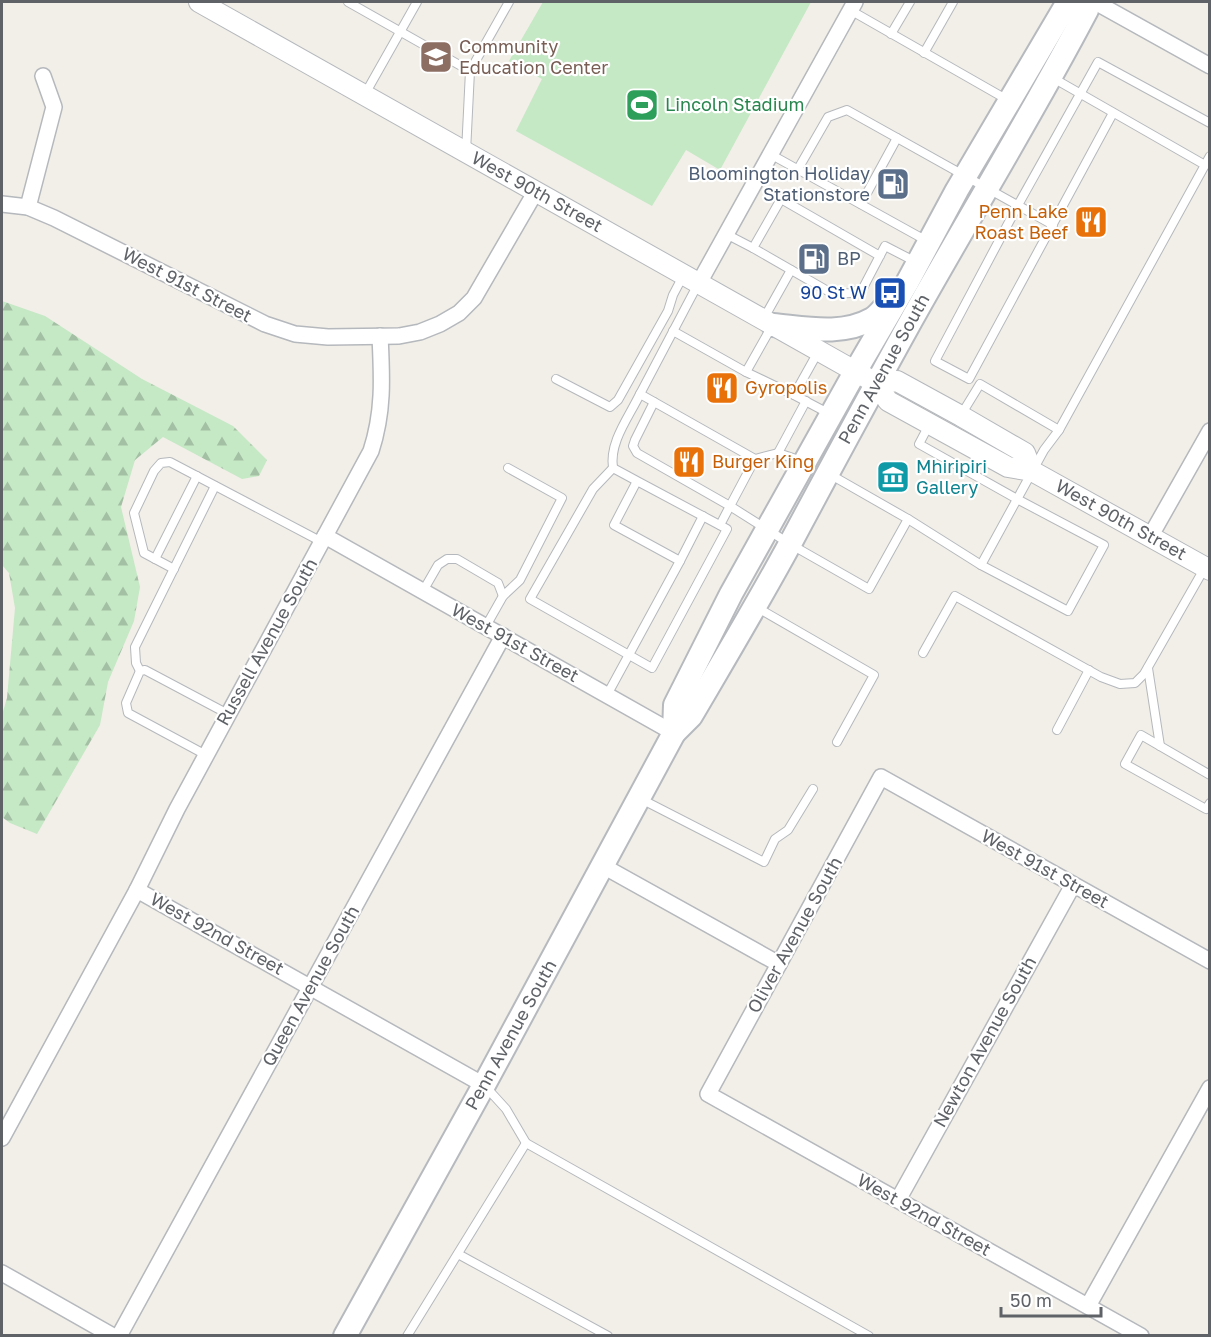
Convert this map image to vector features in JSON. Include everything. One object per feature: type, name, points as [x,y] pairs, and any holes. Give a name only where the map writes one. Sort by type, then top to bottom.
[{"type":"main road","name":"Penn Avenue South","points":[[674,733],[675,705],[767,528],[907,284],[966,175],[1068,2]]},
{"type":"main road","name":"Penn Avenue South","points":[[345,1335],[484,1085],[674,733],[692,716],[790,544],[876,384],[1052,77],[1087,10],[1085,2]]},
{"type":"main road","points":[[768,322],[830,330],[853,327],[874,318],[907,284]]},
{"type":"street","name":"West 90th Street","points":[[198,2],[819,351],[876,384],[888,401],[1008,467],[1032,471],[1207,569]]},
{"type":"street","points":[[1095,2],[1209,66]]},
{"type":"street","points":[[691,279],[726,234],[853,6]]},
{"type":"street","points":[[28,207],[54,107],[43,76]]},
{"type":"street","points":[[380,336],[399,336],[420,332],[459,313],[474,298],[536,191]]},
{"type":"street","name":"West 91st Street","points":[[2,204],[28,207],[265,324],[295,334],[328,337],[380,336]]},
{"type":"street","name":"Russell Avenue South","points":[[2,1138],[363,466],[379,426],[382,393],[380,336]]},
{"type":"street","name":"West 90th Street","points":[[876,384],[897,381],[961,416],[1025,453],[1032,471]]},
{"type":"street","points":[[1150,537],[1209,431]]},
{"type":"street","name":"West 91st Street","points":[[324,539],[423,591],[674,733]]},
{"type":"street","name":"Queen Avenue South","points":[[119,1335],[503,636]]},
{"type":"street","name":"West 91st Street","points":[[881,777],[1209,962]]},
{"type":"street","name":"Oliver Avenue South","points":[[708,1094],[881,777]]},
{"type":"street","points":[[603,866],[779,964]]},
{"type":"street","name":"Newton Avenue South","points":[[898,1200],[1072,885]]},
{"type":"street","name":"West 92nd Street","points":[[137,890],[484,1085]]},
{"type":"street","points":[[1088,1306],[1209,1088]]},
{"type":"street","name":"West 92nd Street","points":[[708,1094],[1141,1335]]},
{"type":"street","points":[[2,1273],[113,1335]]},
{"type":"lane","points":[[348,2],[470,71]]},
{"type":"lane","points":[[364,95],[417,2]]},
{"type":"lane","points":[[465,152],[470,71],[509,2]]},
{"type":"lane","points":[[891,34],[910,2]]},
{"type":"lane","points":[[924,53],[953,2]]},
{"type":"lane","points":[[853,6],[891,34],[1010,102]]},
{"type":"lane","points":[[1059,430],[935,361],[1098,62],[1209,123]]},
{"type":"lane","points":[[1052,77],[1205,165]]},
{"type":"lane","points":[[798,170],[828,117],[847,110],[1053,225]]},
{"type":"lane","points":[[969,379],[1113,113]]},
{"type":"lane","points":[[861,204],[897,138]]},
{"type":"lane","points":[[770,154],[928,242]]},
{"type":"lane","points":[[981,565],[1044,450],[1059,430],[1209,156]]},
{"type":"lane","points":[[753,248],[781,199],[880,256]]},
{"type":"lane","points":[[726,234],[833,294],[863,288],[885,246],[917,263]]},
{"type":"lane","points":[[746,372],[791,270]]},
{"type":"lane","points":[[613,468],[728,529],[652,668],[530,599],[593,489],[613,468],[615,442],[673,331],[691,279]]},
{"type":"lane","points":[[556,379],[610,407],[618,400],[668,311],[673,295],[691,279]]},
{"type":"lane","points":[[673,331],[746,372],[831,414]]},
{"type":"lane","points":[[794,395],[819,351]]},
{"type":"lane","points":[[961,416],[980,384]]},
{"type":"lane","points":[[640,394],[755,459],[778,453],[805,462]]},
{"type":"lane","points":[[778,453],[806,401]]},
{"type":"lane","points":[[654,402],[635,440],[633,446],[637,453],[869,589],[908,519]]},
{"type":"lane","points":[[827,474],[908,519],[981,565],[1068,611],[1104,545],[919,444],[930,423]]},
{"type":"lane","points":[[720,525],[755,459]]},
{"type":"lane","points":[[174,569],[144,553],[134,513],[154,471],[161,464],[170,462],[324,539]]},
{"type":"lane","points":[[486,626],[503,596],[520,580],[562,498],[508,468]]},
{"type":"lane","points":[[155,559],[197,476]]},
{"type":"lane","points":[[637,481],[614,525],[680,561]]},
{"type":"lane","points":[[140,671],[136,663],[135,647],[215,486]]},
{"type":"lane","points":[[607,695],[703,516]]},
{"type":"lane","points":[[423,591],[438,565],[447,559],[457,559],[498,583],[503,596]]},
{"type":"lane","points":[[923,653],[955,596],[1089,670],[1120,684],[1135,683],[1148,668],[1207,569]]},
{"type":"lane","points":[[755,606],[874,675],[837,742]]},
{"type":"lane","points":[[1148,668],[1160,746]]},
{"type":"lane","points":[[140,671],[145,670],[228,714]]},
{"type":"lane","points":[[1057,730],[1089,670]]},
{"type":"lane","points":[[140,671],[126,703],[128,713],[206,755]]},
{"type":"lane","points":[[1209,776],[1141,735],[1125,764],[1206,809],[1209,803]]},
{"type":"lane","points":[[639,799],[764,862],[775,839],[788,830],[813,789]]},
{"type":"lane","points":[[484,1085],[506,1109],[526,1143],[869,1335]]},
{"type":"lane","points":[[407,1335],[526,1143]]},
{"type":"lane","points":[[458,1254],[608,1335]]},
{"type":"green space","name":"Lincoln Stadium","points":[[543,2],[811,2],[720,170],[686,150],[652,206],[516,131],[542,79],[509,61]]},
{"type":"green space","points":[[2,301],[45,316],[142,379],[233,426],[267,460],[259,476],[242,479],[163,437],[135,460],[121,507],[140,587],[134,621],[108,682],[100,725],[37,834],[10,823],[2,817],[2,715],[7,698],[15,608],[9,573],[2,565]]},
{"type":"place","name":"Community Education Center","points":[[436,57]]},
{"type":"place","name":"Lincoln Stadium","points":[[642,105]]},
{"type":"place","name":"Bloomington Holiday Stationstore","points":[[893,184]]},
{"type":"place","name":"Penn Lake Roast Beef","points":[[1091,222]]},
{"type":"place","name":"BP","points":[[814,259]]},
{"type":"place","name":"90 St W","points":[[890,293]]},
{"type":"place","name":"Gyropolis","points":[[722,388]]},
{"type":"place","name":"Burger King","points":[[689,462]]},
{"type":"place","name":"Mhiripiri Gallery","points":[[893,477]]}]
